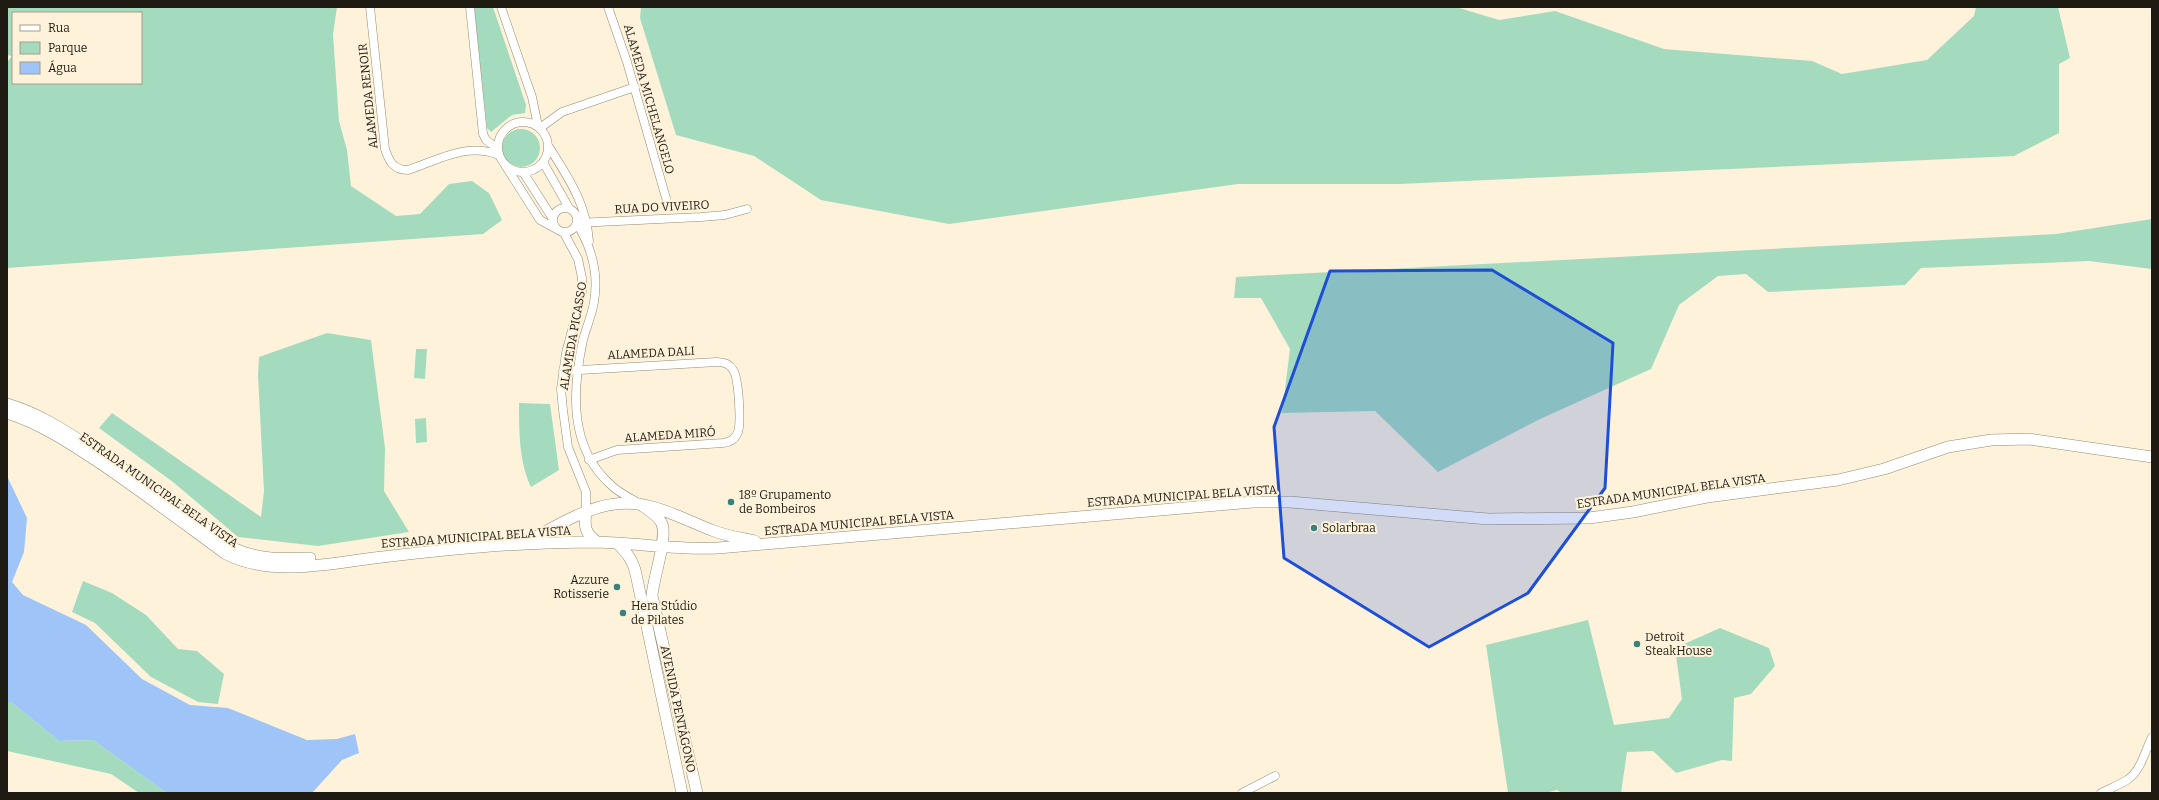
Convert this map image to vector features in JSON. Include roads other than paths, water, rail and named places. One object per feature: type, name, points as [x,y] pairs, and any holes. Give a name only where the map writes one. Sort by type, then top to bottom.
[{"type":"main road","name":"ESTRADA MUNICIPAL BELA VISTA","points":[[7,404],[40,417],[68,433],[150,487],[227,545],[239,552],[249,556],[282,559],[373,558]]},
{"type":"main road","name":"ESTRADA MUNICIPAL BELA VISTA","points":[[7,413],[42,428],[76,447],[145,494],[226,554],[241,562],[255,565],[284,567],[336,564],[373,558],[523,544],[597,542],[701,549],[1253,502],[1298,503],[1488,519],[1589,518],[1633,512],[1707,497],[1838,480],[1884,469],[1948,447],[2005,439],[2029,439],[2152,457]]},
{"type":"main road","name":"ALAMEDA PICASSO","points":[[523,544],[586,512],[614,504],[640,504],[679,516],[715,531],[770,544]]},
{"type":"main road","name":"AVENIDA PENTÁGONO","points":[[640,504],[662,523],[664,533],[653,582],[652,596],[697,793]]},
{"type":"main road","points":[[586,512],[585,529],[597,542]]},
{"type":"main road","name":"AVENIDA PENTÁGONO","points":[[617,543],[628,553],[635,568],[682,793]]},
{"type":"street","name":"ALAMEDA RENOIR","points":[[370,7],[385,149],[391,164],[395,168],[408,170],[464,150],[476,149],[498,152]]},
{"type":"street","points":[[470,7],[483,134],[486,140],[498,152],[540,220],[563,232],[571,231],[577,223]]},
{"type":"street","name":"ALAMEDA PICASSO","points":[[501,7],[532,97],[539,127],[546,136],[549,147],[579,197],[587,222],[589,243],[596,278],[596,291],[583,340],[578,370],[576,418],[579,435],[589,460],[612,487],[640,504]]},
{"type":"street","name":"ALAMEDA MICHELANGELO","points":[[608,7],[635,87],[666,198]]},
{"type":"street","points":[[498,152],[502,133],[514,123],[529,122],[539,127],[562,112],[635,87]]},
{"type":"street","points":[[504,163],[509,168],[523,172],[531,171],[543,162],[549,147]]},
{"type":"street","points":[[523,172],[553,219],[558,210],[569,208],[543,162]]},
{"type":"street","name":"ALAMEDA PICASSO","points":[[569,208],[575,212],[577,223],[589,243]]},
{"type":"street","name":"RUA DO VIVEIRO","points":[[577,223],[725,216],[747,209]]},
{"type":"street","name":"ALAMEDA PICASSO","points":[[553,219],[555,228],[563,232],[578,259],[582,278],[582,292],[561,389],[564,429],[573,461],[586,492],[586,512]]},
{"type":"street","name":"ALAMEDA DALI","points":[[564,372],[718,362],[730,365],[735,374]]},
{"type":"street","name":"ALAMEDA MIRÓ","points":[[589,460],[617,450],[723,443],[733,440],[738,432],[740,423],[735,374]]},
{"type":"street","points":[[2101,793],[2126,780],[2132,775],[2139,767],[2152,737]]},
{"type":"street","points":[[1242,793],[1275,776]]},
{"type":"water","points":[[7,476],[27,518],[24,552],[12,582],[23,595],[86,625],[142,679],[190,705],[228,708],[307,740],[337,739],[355,734],[359,753],[342,760],[312,793],[167,793],[93,740],[59,741],[11,702],[7,702]]},
{"type":"place","name":"18º Grupamento de Bombeiros","points":[[731,502]]},
{"type":"place","name":"Solarbraa","points":[[1314,528]]},
{"type":"place","name":"Azzure Rotisserie","points":[[617,587]]},
{"type":"place","name":"Hera Stúdio de Pilates","points":[[623,613]]},
{"type":"place","name":"Detroit SteakHouse","points":[[1637,644]]}]
